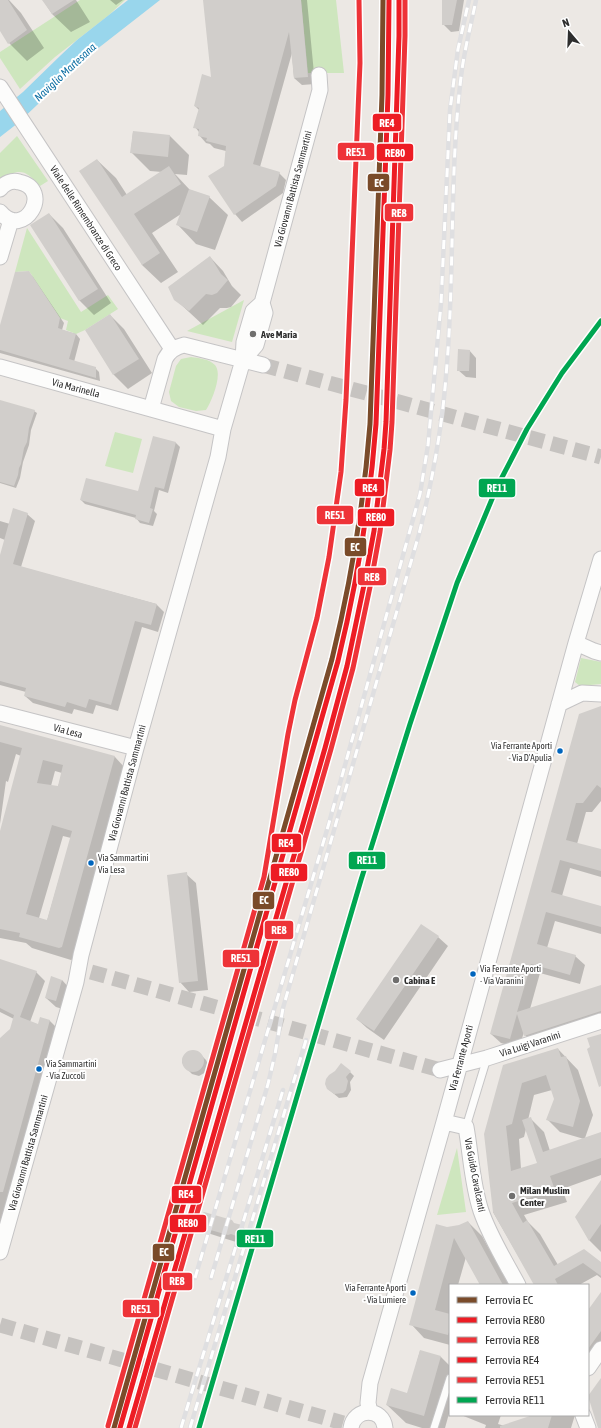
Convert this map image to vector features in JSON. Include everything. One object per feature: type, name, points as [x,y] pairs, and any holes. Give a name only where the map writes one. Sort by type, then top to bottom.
[{"type":"street","name":"Via Giovanni Battista Sammartini","points":[[0,1252],[85,970],[136,748],[218,457],[223,429],[243,360],[244,342],[253,311],[262,303],[320,90],[319,75]]},
{"type":"street","name":"Viale delle Rimembranze di Greco","points":[[3,91],[172,349]]},
{"type":"street","points":[[0,189],[8,183],[20,182],[29,187],[34,195],[35,205],[30,214],[19,220],[5,216],[0,257]]},
{"type":"street","points":[[151,409],[164,359],[172,349],[184,345],[263,365]]},
{"type":"street","name":"Via Marinella","points":[[0,367],[223,429]]},
{"type":"street","name":"Via Ferrante Aporti","points":[[370,1412],[368,1402],[370,1383],[444,1122],[576,643],[601,559]]},
{"type":"street","points":[[576,643],[601,653]]},
{"type":"street","points":[[559,704],[582,693],[601,694]]},
{"type":"street","name":"Via Lesa","points":[[0,713],[136,748]]},
{"type":"street","name":"Via Luigi Varanini","points":[[440,1070],[487,1058],[601,1021]]},
{"type":"street","name":"Via Guido Cavalcanti","points":[[444,1122],[466,1127],[475,1187],[481,1212],[495,1244],[517,1284]]},
{"type":"street","points":[[589,1367],[601,1349]]},
{"type":"street","points":[[349,1425],[357,1416],[370,1412],[380,1416],[383,1420],[385,1428]]},
{"type":"street","points":[[583,1416],[588,1428]]},
{"type":"lane","points":[[466,1127],[487,1058]]},
{"type":"lane","points":[[434,1428],[449,1381]]},
{"type":"green space","points":[[80,0],[125,0],[109,15],[55,57],[20,89],[0,58],[0,52]]},
{"type":"green space","points":[[301,0],[336,0],[344,73],[308,73]]},
{"type":"green space","points":[[17,136],[48,181],[40,186],[22,172],[13,173],[0,179],[0,153]]},
{"type":"green space","points":[[27,228],[81,312],[108,295],[118,309],[76,334],[66,330],[68,321],[60,318],[29,271],[15,272]]},
{"type":"green space","points":[[244,300],[232,342],[187,331]]},
{"type":"green space","points":[[191,357],[210,361],[217,369],[218,375],[216,388],[206,410],[196,411],[179,407],[171,401],[169,392],[176,366],[181,359]]},
{"type":"green space","points":[[115,432],[142,439],[133,473],[105,466]]},
{"type":"green space","points":[[581,658],[601,662],[601,684],[580,686],[575,682]]},
{"type":"green space","points":[[457,1148],[466,1212],[437,1215]]},
{"type":"water","name":"Naviglio Martesana","points":[[128,0],[160,0],[92,53],[18,123],[0,137],[0,111],[23,92],[77,40]]},
{"type":"building","points":[[0,0],[8,0],[27,30],[8,44],[0,31]]},
{"type":"building","points":[[42,0],[74,0],[52,14]]},
{"type":"building","points":[[203,0],[301,0],[308,77],[294,78],[289,32],[253,164],[280,172],[276,186],[234,215],[208,176],[224,166],[226,146],[206,141],[207,138],[198,136],[199,129],[193,128],[199,108],[194,106],[202,74],[211,77]]},
{"type":"building","points":[[442,0],[457,0],[452,25],[442,25]]},
{"type":"building","points":[[133,131],[170,135],[168,157],[130,153]]},
{"type":"building","points":[[97,159],[122,197],[169,166],[181,184],[134,214],[160,253],[142,265],[79,171]]},
{"type":"building","points":[[189,189],[210,196],[197,232],[176,225]]},
{"type":"building","points":[[49,213],[98,289],[79,301],[30,225]]},
{"type":"building","points":[[210,256],[221,274],[228,280],[217,293],[212,295],[206,294],[189,311],[174,300],[168,287]]},
{"type":"building","points":[[29,271],[60,318],[58,328],[76,334],[69,359],[96,367],[96,378],[0,350],[0,325],[15,272]]},
{"type":"building","points":[[110,314],[139,359],[113,375],[85,330]]},
{"type":"building","points":[[458,349],[470,350],[469,371],[457,371]]},
{"type":"building","points":[[0,400],[35,410],[14,486],[0,482]]},
{"type":"building","points":[[153,436],[176,442],[164,489],[155,487],[150,508],[153,509],[149,523],[135,519],[136,515],[80,500],[86,478],[138,491]]},
{"type":"building","points":[[13,508],[28,513],[13,564],[157,604],[151,625],[135,621],[111,705],[89,699],[86,708],[67,702],[65,707],[24,696],[26,688],[0,681],[0,555]]},
{"type":"building","points":[[601,706],[601,788],[597,785],[583,803],[576,803],[566,840],[601,849],[601,871],[560,860],[551,892],[601,906],[601,927],[546,912],[537,944],[576,955],[570,975],[531,964],[517,1012],[601,985],[601,1011],[524,1036],[517,1014],[510,1039],[490,1034],[579,714]]},
{"type":"building","points":[[0,725],[115,756],[62,947],[59,948],[19,937],[20,933],[0,929],[0,831],[22,748],[0,742]],"holes":[[[43,760],[63,765],[58,786],[37,783]],[[52,825],[72,831],[47,920],[26,914]]]},
{"type":"building","points":[[187,872],[198,981],[179,983],[167,875]]},
{"type":"building","name":"Cabina E","points":[[421,924],[439,936],[374,1031],[356,1019]]},
{"type":"building","points":[[0,959],[37,971],[20,1017],[38,1024],[40,1017],[50,1020],[3,1192],[0,1192],[0,1038],[10,1029],[14,1015],[0,1008]]},
{"type":"building","points":[[51,976],[62,980],[56,1001],[45,998]]},
{"type":"building","points":[[601,1034],[601,1086],[599,1087],[587,1049],[590,1047],[587,1038]]},
{"type":"building","points":[[558,1048],[561,1057],[566,1056],[580,1101],[573,1127],[546,1120],[554,1099],[546,1075],[522,1083],[512,1124],[506,1126],[511,1171],[537,1163],[522,1120],[531,1117],[543,1152],[601,1132],[601,1158],[550,1176],[555,1190],[512,1203],[523,1223],[527,1220],[554,1266],[584,1249],[601,1262],[601,1276],[583,1263],[555,1279],[558,1284],[533,1284],[493,1212],[484,1134],[503,1065]]},
{"type":"building","points":[[193,1050],[201,1053],[204,1061],[201,1069],[193,1072],[185,1069],[182,1061],[185,1053]]},
{"type":"building","points":[[341,1063],[351,1071],[346,1077],[348,1081],[346,1090],[343,1093],[334,1094],[327,1089],[325,1084],[326,1079]]},
{"type":"building","points":[[601,1180],[601,1224],[589,1241],[575,1217]]},
{"type":"building","points":[[193,1211],[202,1214],[204,1212],[232,1220],[234,1223],[242,1225],[239,1237],[190,1223]]},
{"type":"building","points":[[468,1221],[502,1284],[479,1284],[454,1238],[435,1310],[449,1314],[448,1335],[409,1325],[436,1224],[447,1227],[459,1225]]},
{"type":"building","points":[[601,1292],[601,1331],[589,1348],[589,1309]]},
{"type":"building","points":[[420,1350],[441,1356],[424,1416],[386,1405],[391,1388],[407,1393]]},
{"type":"building","points":[[601,1378],[601,1428],[598,1428],[589,1395]]},
{"type":"building","points":[[530,1416],[552,1416],[548,1428],[500,1428],[500,1426]]},
{"type":"tunnel","points":[[263,365],[601,457]]},
{"type":"tunnel","points":[[91,972],[440,1070]]},
{"type":"tunnel","points":[[0,1325],[343,1423]]},
{"type":"railway","points":[[195,1278],[329,823],[420,494],[428,445],[441,304],[450,110],[458,49],[469,0]]},
{"type":"railway","points":[[211,1278],[268,1084],[283,1008],[419,534],[428,495],[439,436],[449,339],[453,189],[457,114],[462,67],[476,0]]},
{"type":"railway","points":[[190,1428],[306,1040]]},
{"type":"railway","points":[[181,1428],[283,1090]]},
{"type":"rail line","name":"RE51","points":[[108,1426],[264,877],[288,734],[295,700],[317,618],[329,557],[341,472],[346,400],[360,63],[359,0]]},
{"type":"rail line","name":"EC","points":[[114,1428],[332,659],[351,571],[364,484],[370,424],[382,95],[383,0]]},
{"type":"rail line","name":"RE4","points":[[120,1428],[338,661],[357,573],[370,484],[376,424],[388,95],[389,0]]},
{"type":"rail line","name":"RE80","points":[[129,1428],[325,748],[347,666],[364,585],[374,531],[386,422],[399,0]]},
{"type":"rail line","name":"RE8","points":[[135,1428],[331,749],[353,668],[370,587],[380,532],[392,422],[405,0]]},
{"type":"rail line","name":"RE11","points":[[199,1428],[361,880],[410,724],[457,583],[497,487],[527,429],[562,373],[601,321]]},
{"type":"place","name":"Ave Maria","points":[[253,334]]},
{"type":"place","name":"Via Ferrante Aporti - Via D'Apulia","points":[[560,751]]},
{"type":"place","name":"Via Sammartini Via Lesa","points":[[91,863]]},
{"type":"place","name":"Via Ferrante Aporti - Via Varanini","points":[[473,974]]},
{"type":"place","name":"Cabina E","points":[[396,980]]},
{"type":"place","name":"Via Sammartini - Via Zuccoli","points":[[39,1069]]},
{"type":"place","name":"Milan Muslim Center","points":[[512,1196]]},
{"type":"place","name":"Via Ferrante Aporti - Via Lumiere","points":[[413,1293]]}]
